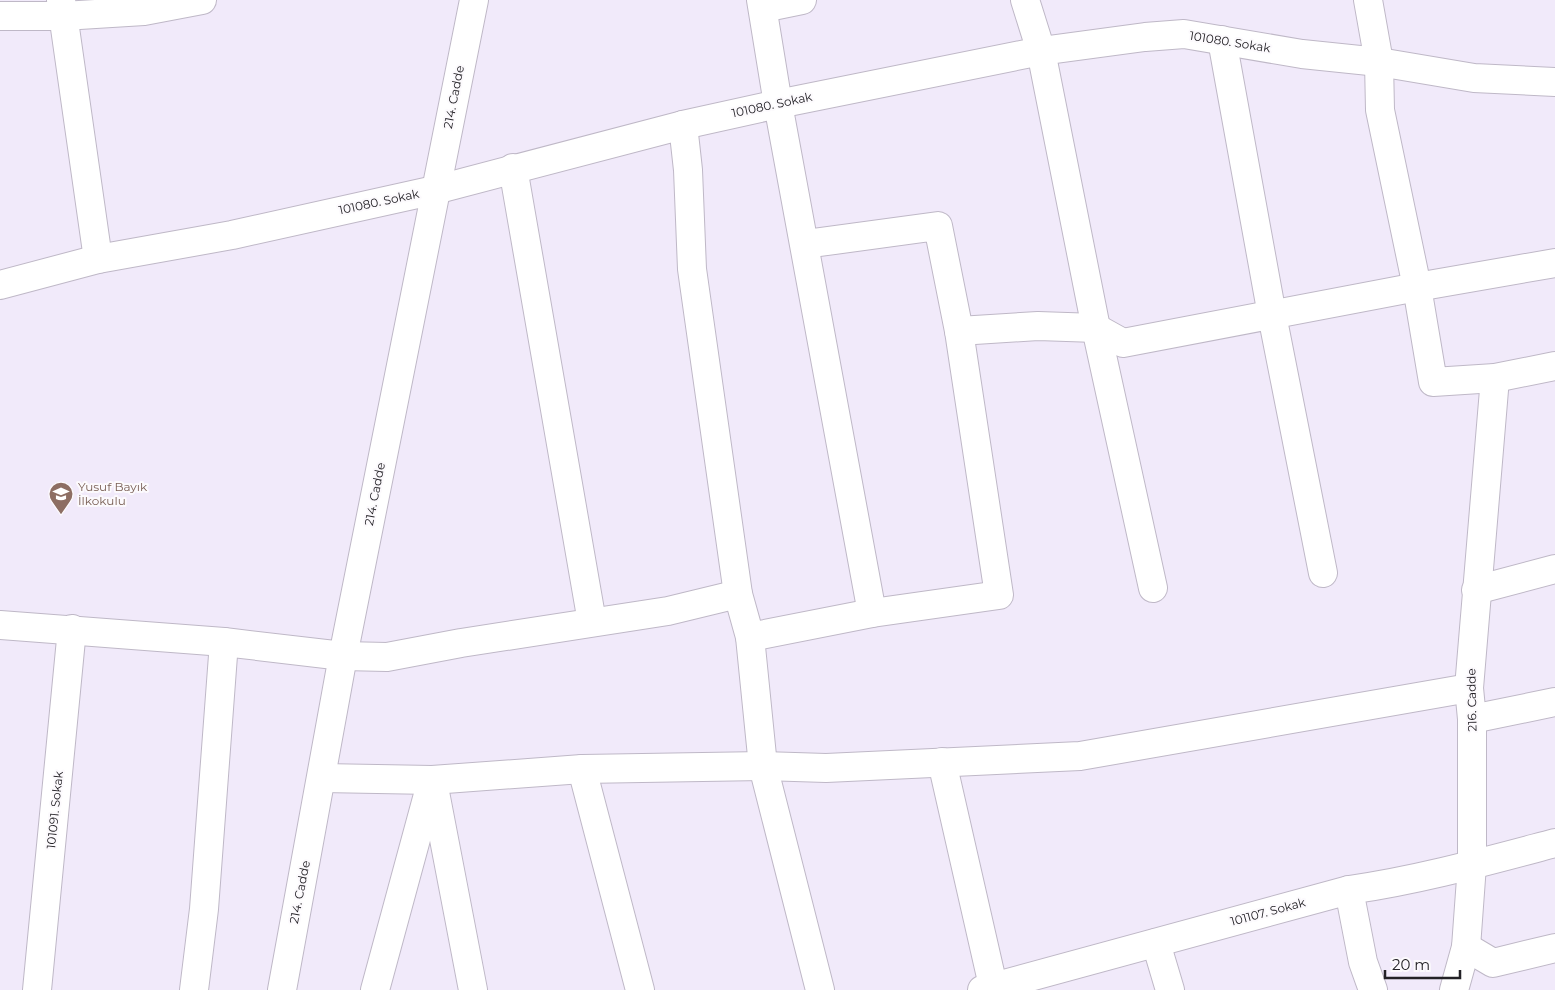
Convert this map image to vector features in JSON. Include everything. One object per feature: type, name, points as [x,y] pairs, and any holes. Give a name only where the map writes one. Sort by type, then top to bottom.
[{"type":"street","points":[[0,16],[62,8],[144,11],[202,0]]},
{"type":"street","name":"214. Cadde","points":[[282,990],[343,656],[474,0]]},
{"type":"street","points":[[802,0],[762,4],[778,104],[872,613]]},
{"type":"street","points":[[1025,0],[1042,51],[1096,328],[1153,588]]},
{"type":"street","points":[[1368,0],[1379,62],[1380,110],[1417,287],[1433,382],[1495,378],[1555,366]]},
{"type":"street","points":[[62,8],[98,259]]},
{"type":"street","name":"101080. Sokak","points":[[0,285],[98,259],[232,235],[435,190],[683,124],[1042,51],[1146,37],[1184,34],[1302,54],[1379,62],[1474,78],[1554,85]]},
{"type":"street","points":[[1222,40],[1272,315],[1323,573]]},
{"type":"street","points":[[683,124],[688,170],[692,269],[738,594],[750,636],[763,766],[820,990]]},
{"type":"street","points":[[513,168],[592,622]]},
{"type":"street","points":[[750,636],[872,613],[999,595],[959,332],[938,226],[805,244]]},
{"type":"street","points":[[959,332],[1038,326],[1096,328],[1124,343],[1417,287],[1555,263]]},
{"type":"street","name":"216. Cadde","points":[[1454,990],[1466,947],[1472,865],[1472,719],[1469,688],[1495,378]]},
{"type":"street","points":[[1476,590],[1555,569]]},
{"type":"street","points":[[0,625],[224,642],[343,656],[388,657],[461,643],[668,611],[738,594]]},
{"type":"street","name":"101091. Sokak","points":[[37,990],[72,629]]},
{"type":"street","points":[[194,990],[204,909],[224,642]]},
{"type":"street","points":[[322,778],[432,780],[582,769],[763,766],[826,768],[1080,756],[1469,688]]},
{"type":"street","points":[[1472,719],[1555,702]]},
{"type":"street","points":[[942,762],[990,989]]},
{"type":"street","points":[[582,769],[640,990]]},
{"type":"street","points":[[376,990],[432,780]]},
{"type":"street","points":[[432,780],[473,990]]},
{"type":"street","name":"101107. Sokak","points":[[990,989],[1350,890],[1390,884],[1555,843]]},
{"type":"street","points":[[1350,890],[1363,962],[1373,990]]},
{"type":"street","points":[[1156,943],[1170,990]]},
{"type":"street","points":[[1466,947],[1493,963],[1555,948]]},
{"type":"place","name":"Yusuf Bayık İlkokulu","points":[[61,515]]}]
